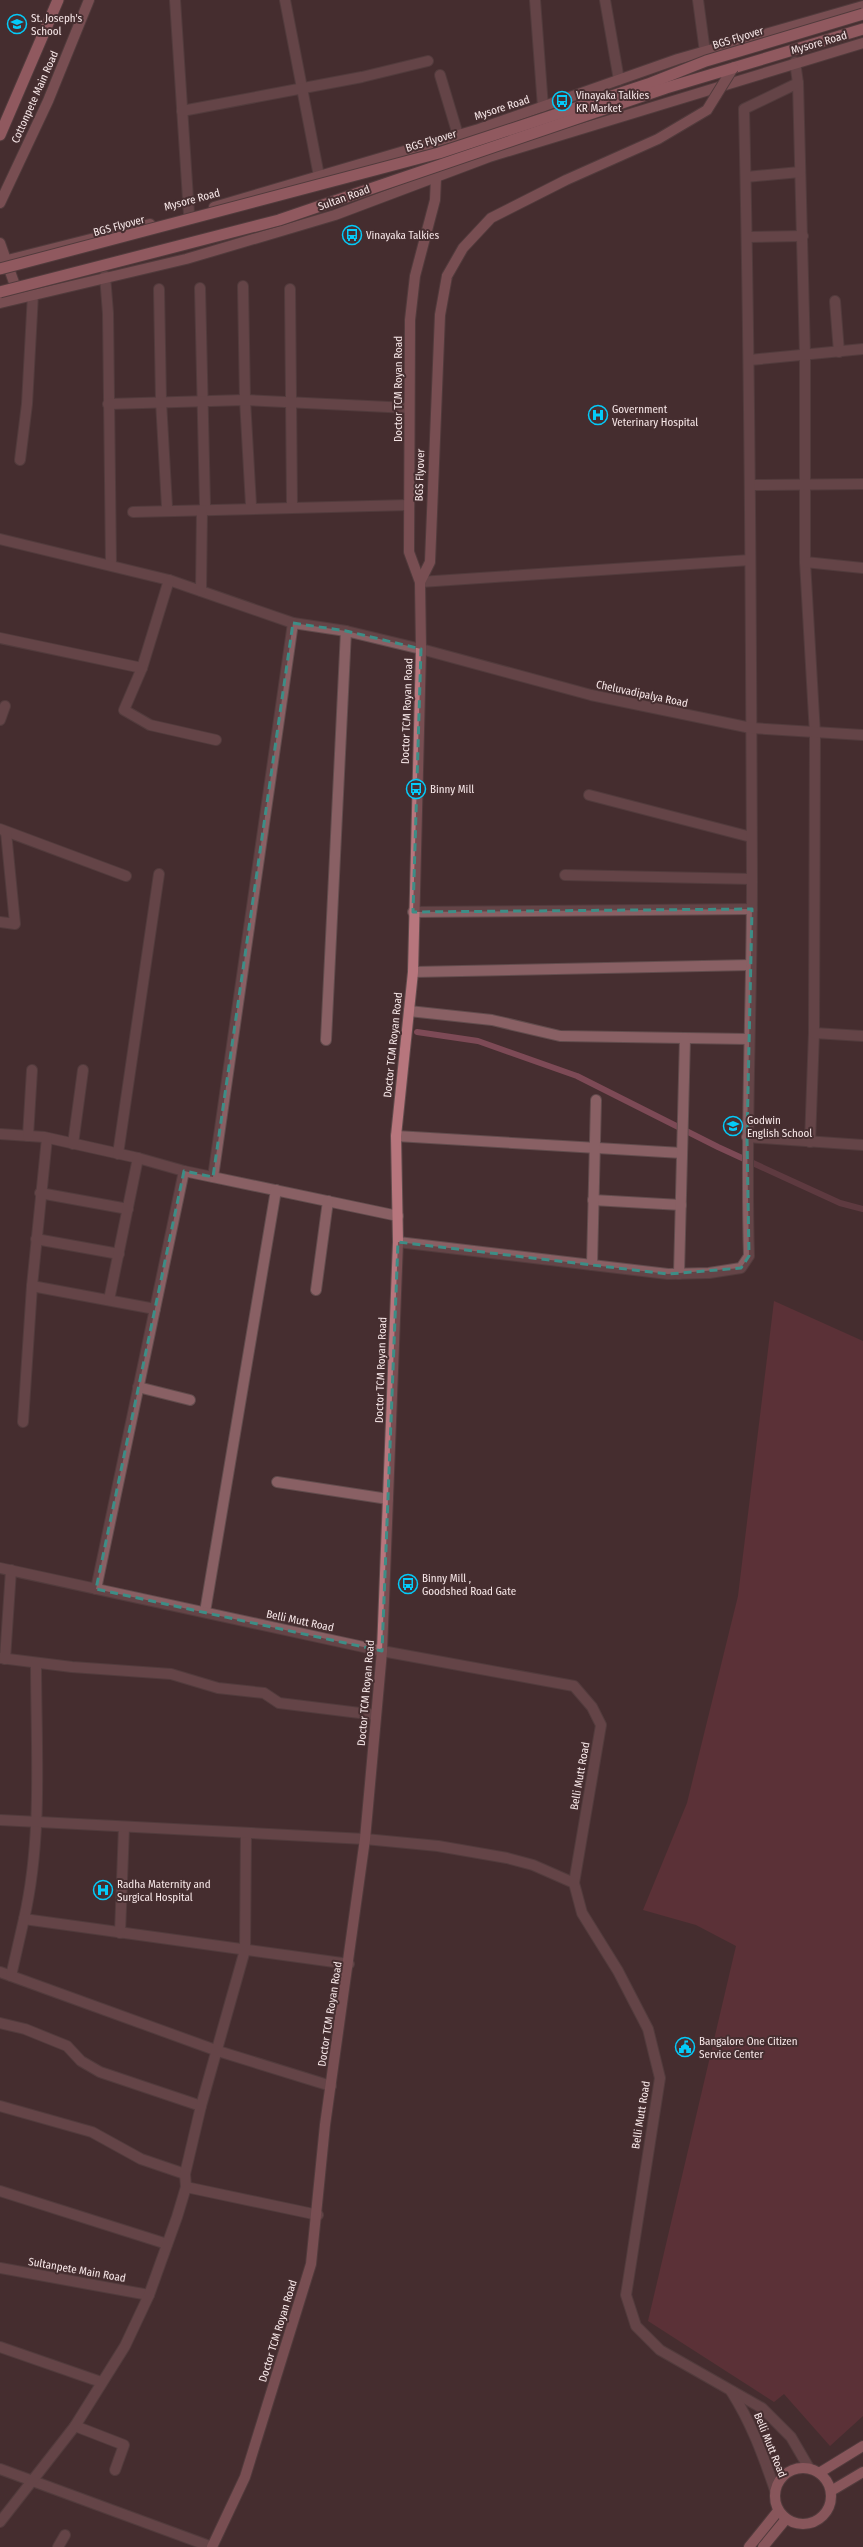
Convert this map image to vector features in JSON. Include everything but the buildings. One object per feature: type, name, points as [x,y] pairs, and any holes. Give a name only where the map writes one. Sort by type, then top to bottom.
[{"type":"highway","points":[[0,135],[58,0]]},
{"type":"highway","name":"BGS Flyover","points":[[2,264],[439,153],[648,84],[706,61],[863,14]]},
{"type":"highway","points":[[0,292],[279,220],[666,88],[863,29]]},
{"type":"main road","name":"Cottonpete Main Road","points":[[0,203],[48,101],[89,0]]},
{"type":"main road","name":"Mysore Road","points":[[2,264],[189,214],[458,135],[705,52],[863,6]]},
{"type":"main road","name":"Mysore Road","points":[[691,94],[863,43]]},
{"type":"main road","name":"BGS Flyover","points":[[420,582],[430,562],[440,315],[447,276],[463,248],[491,218],[566,180],[658,139],[707,110],[733,68]]},
{"type":"main road","name":"Sultan Road","points":[[0,303],[104,276],[186,259],[335,215],[489,158],[594,127],[691,94]]},
{"type":"main road","name":"Doctor TCM Royan Road","points":[[212,2547],[245,2477],[311,2264],[318,2215],[331,2086],[365,1839],[382,1651],[398,1242],[396,1136],[413,972],[413,912],[421,649],[420,582],[410,558],[409,408],[412,300],[418,261],[434,206],[436,177],[429,143]]},
{"type":"main road","points":[[0,243],[2,264],[19,298]]},
{"type":"main road","points":[[819,2473],[863,2446]]},
{"type":"main road","points":[[798,2468],[809,2468],[819,2473],[827,2481],[831,2491],[830,2502],[826,2512],[818,2520],[807,2524],[796,2523],[786,2519],[778,2511],[774,2501],[775,2490],[780,2480],[788,2472],[798,2468]]},
{"type":"main road","points":[[831,2491],[863,2472]]},
{"type":"main road","points":[[749,2547],[778,2511]]},
{"type":"main road","points":[[763,2547],[786,2519]]},
{"type":"street","points":[[175,0],[189,214]]},
{"type":"street","points":[[285,0],[319,176]]},
{"type":"street","points":[[535,0],[543,107]]},
{"type":"street","points":[[605,0],[619,80]]},
{"type":"street","points":[[698,0],[705,52]]},
{"type":"street","points":[[182,111],[302,87],[362,77],[428,61]]},
{"type":"street","points":[[795,62],[798,83],[806,355],[805,562],[816,734],[814,1033],[810,1142]]},
{"type":"street","points":[[440,75],[458,135]]},
{"type":"street","points":[[398,1242],[679,1274],[709,1273],[741,1268],[749,1256],[747,1137],[752,909],[752,728],[750,360],[744,109],[798,83]]},
{"type":"street","points":[[746,177],[800,172]]},
{"type":"street","points":[[747,237],[803,236]]},
{"type":"street","points":[[104,276],[108,313],[111,565]]},
{"type":"street","points":[[243,286],[245,400],[250,505]]},
{"type":"street","points":[[200,288],[204,508],[202,591]]},
{"type":"street","points":[[159,289],[161,401],[167,507]]},
{"type":"street","points":[[290,289],[292,505]]},
{"type":"street","points":[[20,460],[27,404],[33,294]]},
{"type":"street","points":[[835,301],[839,352]]},
{"type":"street","points":[[750,360],[863,349]]},
{"type":"street","points":[[108,404],[161,401],[245,400],[291,401],[409,408]]},
{"type":"street","points":[[750,485],[863,484]]},
{"type":"street","points":[[133,512],[204,508],[410,504]]},
{"type":"street","name":"Cheluvadipalya Road","points":[[0,539],[169,580],[293,622],[346,631],[421,649],[591,696],[752,728],[816,734],[863,735]]},
{"type":"street","points":[[420,582],[750,560]]},
{"type":"street","points":[[805,562],[863,568]]},
{"type":"street","points":[[169,580],[142,668],[124,710],[150,725],[216,740]]},
{"type":"street","points":[[213,1178],[293,622]]},
{"type":"street","points":[[326,1040],[346,631]]},
{"type":"street","points":[[0,638],[142,668]]},
{"type":"street","points":[[0,720],[5,706]]},
{"type":"street","points":[[589,795],[751,837]]},
{"type":"street","points":[[0,922],[15,924],[3,830],[126,876]]},
{"type":"street","points":[[118,1154],[159,874]]},
{"type":"street","points":[[565,875],[752,879]]},
{"type":"street","points":[[413,912],[752,909]]},
{"type":"street","points":[[413,972],[751,965]]},
{"type":"street","points":[[409,1011],[492,1020],[560,1036],[748,1039]]},
{"type":"street","points":[[814,1033],[863,1036]]},
{"type":"street","points":[[679,1274],[685,1038]]},
{"type":"street","points":[[28,1136],[32,1070]]},
{"type":"street","points":[[73,1144],[83,1070]]},
{"type":"street","points":[[592,1265],[596,1100]]},
{"type":"street","points":[[0,1134],[47,1138],[138,1158],[213,1178],[398,1216]]},
{"type":"street","points":[[396,1136],[682,1154]]},
{"type":"street","points":[[747,1137],[863,1145]]},
{"type":"street","points":[[23,1422],[36,1238],[47,1138]]},
{"type":"street","points":[[109,1300],[138,1158]]},
{"type":"street","points":[[96,1589],[184,1171]]},
{"type":"street","points":[[205,1612],[276,1190]]},
{"type":"street","points":[[40,1193],[128,1209]]},
{"type":"street","points":[[593,1200],[681,1205]]},
{"type":"street","points":[[316,1290],[328,1201]]},
{"type":"street","points":[[36,1238],[119,1254]]},
{"type":"street","points":[[32,1286],[155,1309]]},
{"type":"street","points":[[138,1387],[190,1400]]},
{"type":"street","points":[[277,1482],[388,1499]]},
{"type":"street","name":"Belli Mutt Road","points":[[0,1568],[382,1651],[574,1686],[592,1707],[601,1725],[574,1883],[582,1913],[618,1972],[648,2029],[660,2078],[626,2295],[636,2326],[660,2350],[762,2408],[791,2437],[809,2468]]},
{"type":"street","points":[[10,1570],[2,1658],[36,1663],[171,1674],[218,1688],[264,1693],[279,1703],[376,1715]]},
{"type":"street","points":[[11,1976],[33,1880],[36,1822],[36,1663]]},
{"type":"street","points":[[0,1820],[365,1839],[438,1846],[507,1858],[533,1865],[574,1883]]},
{"type":"street","points":[[120,1933],[124,1827]]},
{"type":"street","points":[[0,2522],[30,2481],[75,2426],[101,2382],[125,2346],[149,2295],[186,2187],[185,2174],[201,2106],[218,2051],[230,1998],[245,1950],[246,1833]]},
{"type":"street","points":[[24,1918],[120,1933],[349,1964]]},
{"type":"street","points":[[0,1972],[218,2051],[331,2086]]},
{"type":"street","points":[[0,2023],[25,2029],[67,2046],[81,2060],[100,2072],[201,2106]]},
{"type":"street","points":[[0,2106],[92,2132],[141,2159],[185,2174]]},
{"type":"street","points":[[186,2187],[318,2215]]},
{"type":"street","points":[[0,2191],[167,2244]]},
{"type":"street","name":"Sultanpete Main Road","points":[[0,2268],[149,2295]]},
{"type":"street","points":[[0,2347],[101,2382]]},
{"type":"street","name":"Belli Mutt Road","points":[[730,2390],[743,2410],[758,2443],[775,2490]]},
{"type":"street","points":[[75,2426],[124,2445],[115,2470]]},
{"type":"street","points":[[0,2469],[212,2547]]},
{"type":"street","points":[[58,2547],[65,2535]]},
{"type":"highlighted area","points":[[293,623],[346,631],[421,649],[413,912],[752,909],[747,1137],[749,1256],[741,1268],[668,1274],[398,1242],[382,1651],[96,1589],[184,1171],[213,1177]]},
{"type":"shaded area","points":[[774,1301],[863,1341],[863,2416],[830,2446],[784,2394],[774,2402],[648,2321],[736,1946],[696,1925],[643,1910],[687,1803],[738,1596]]},
{"type":"waterway","points":[[417,1032],[478,1041],[577,1076],[718,1147],[840,1203],[863,1209]]},
{"type":"place","name":"St. Joseph's School","points":[[17,24]]},
{"type":"place","name":"Vinayaka Talkies KR Market","points":[[562,101]]},
{"type":"place","name":"Vinayaka Talkies","points":[[352,235]]},
{"type":"place","name":"Government Veterinary Hospital","points":[[598,415]]},
{"type":"place","name":"Binny Mill","points":[[416,789]]},
{"type":"place","name":"Godwin English School","points":[[733,1126]]},
{"type":"place","name":"Binny Mill , Goodshed Road Gate","points":[[408,1584]]},
{"type":"place","name":"Radha Maternity and Surgical Hospital","points":[[103,1890]]},
{"type":"place","name":"Bangalore One Citizen Service Center","points":[[685,2047]]}]
